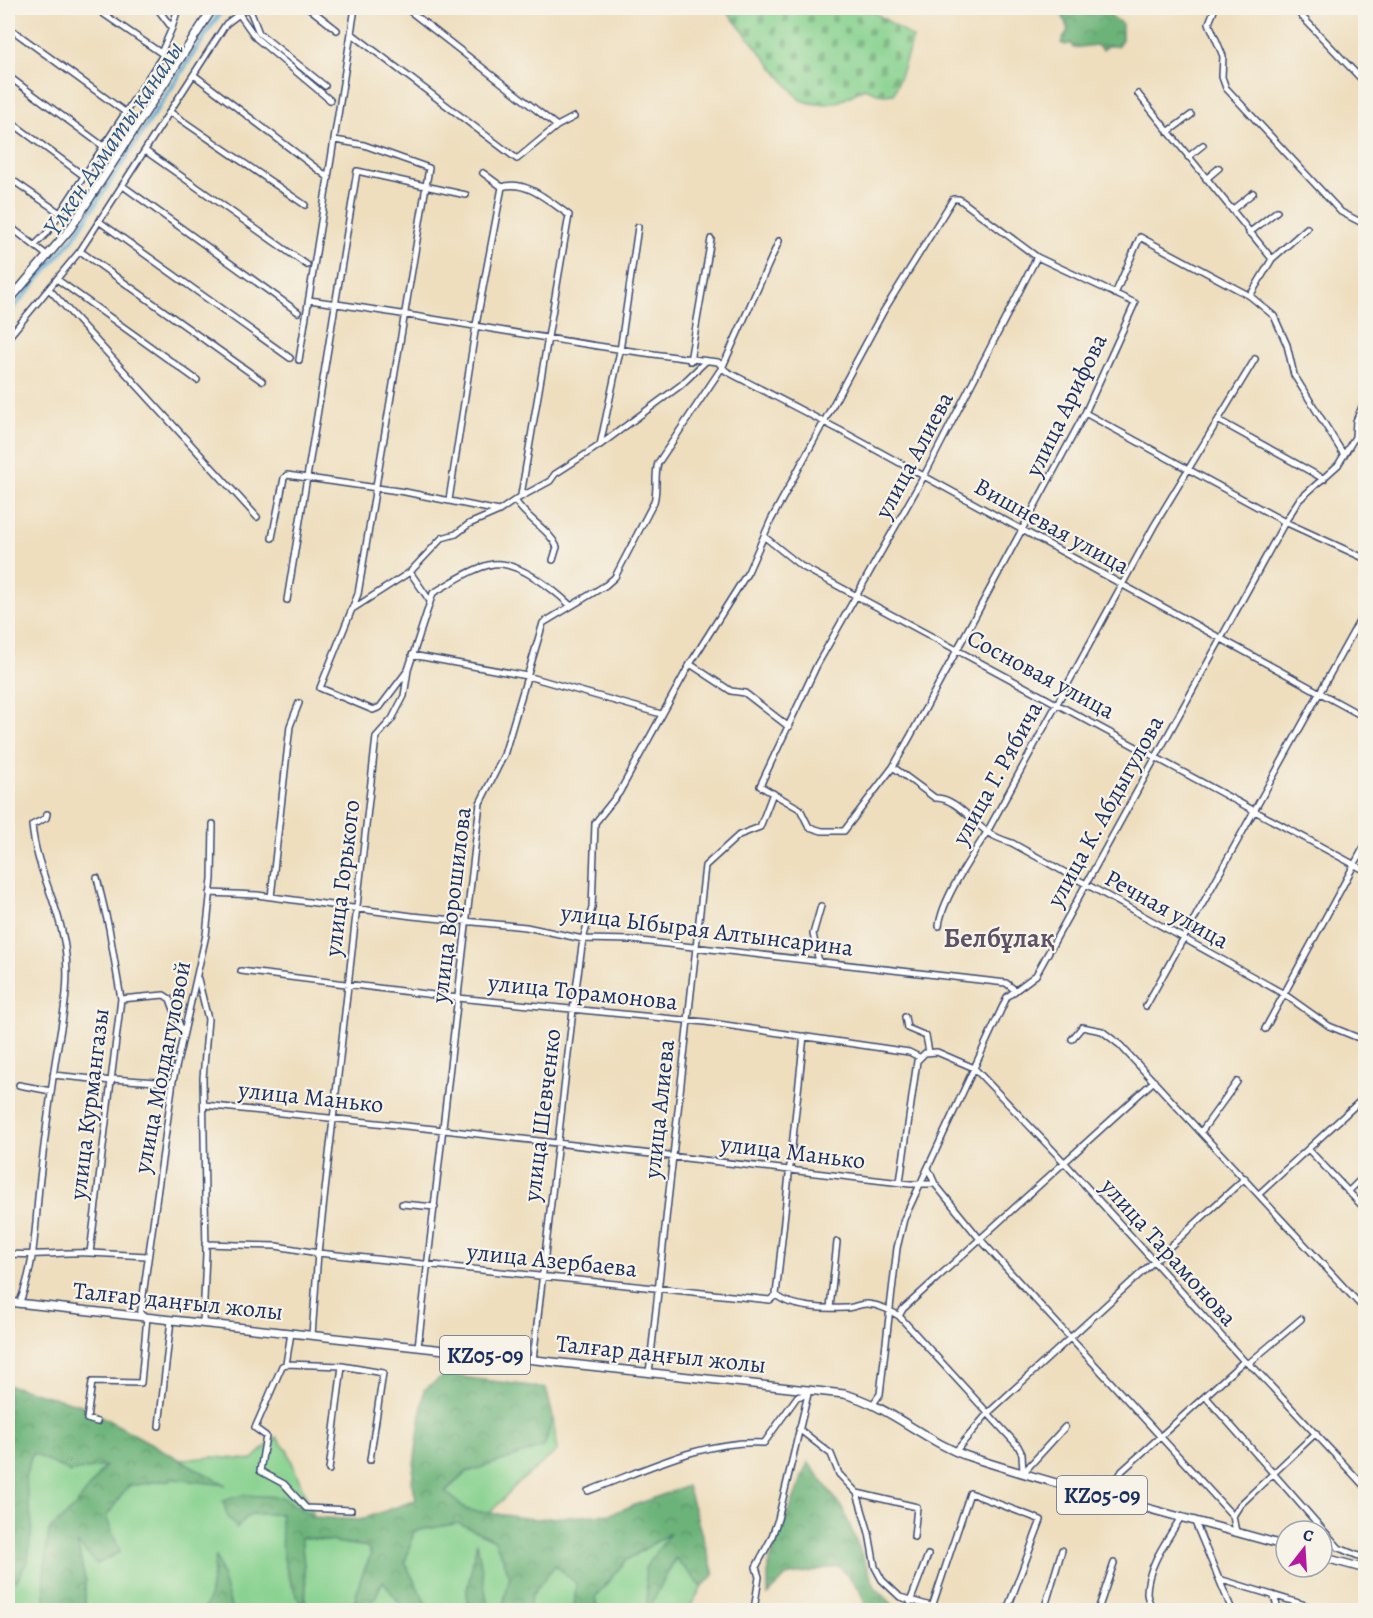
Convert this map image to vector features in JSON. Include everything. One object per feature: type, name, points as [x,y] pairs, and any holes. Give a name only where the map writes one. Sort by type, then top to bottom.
[{"type":"main road","points":[[8,302],[70,229],[213,8]]},
{"type":"main road","name":"Талғар даңғыл жолы","points":[[8,1302],[809,1392],[844,1394],[873,1404],[956,1452],[1023,1473],[1274,1543]]},
{"type":"main road","points":[[1334,1560],[1365,1569]]},
{"type":"street","points":[[95,8],[177,64]]},
{"type":"street","points":[[157,8],[172,28]]},
{"type":"street","points":[[35,246],[60,213],[162,54],[178,8]]},
{"type":"street","points":[[8,338],[80,251],[147,152],[226,24],[248,8],[259,33],[325,86]]},
{"type":"street","points":[[309,8],[337,30]]},
{"type":"street","points":[[299,360],[355,8]]},
{"type":"street","points":[[406,8],[557,126]]},
{"type":"street","points":[[1215,8],[1209,23],[1223,56],[1222,77],[1226,88],[1341,212],[1365,225]]},
{"type":"street","points":[[1294,8],[1365,84]]},
{"type":"street","points":[[239,14],[256,38],[330,100]]},
{"type":"street","points":[[8,27],[125,112]]},
{"type":"street","points":[[351,33],[517,159],[557,126],[574,117]]},
{"type":"street","points":[[194,75],[329,178]]},
{"type":"street","points":[[8,76],[104,146]]},
{"type":"street","points":[[1138,94],[1272,259]]},
{"type":"street","points":[[170,112],[305,205]]},
{"type":"street","points":[[1168,132],[1191,115]]},
{"type":"street","points":[[8,120],[84,176]]},
{"type":"street","points":[[115,128],[128,139]]},
{"type":"street","points":[[335,140],[364,145],[429,168],[424,184],[377,489],[358,594],[320,688],[322,691],[374,710],[380,707],[408,670]]},
{"type":"street","points":[[1188,157],[1203,145]]},
{"type":"street","points":[[147,152],[307,265]]},
{"type":"street","points":[[1206,179],[1220,168]]},
{"type":"street","points":[[287,600],[357,171],[466,195]]},
{"type":"street","points":[[483,173],[502,188]]},
{"type":"street","points":[[8,178],[60,213]]},
{"type":"street","points":[[502,188],[509,185],[527,188],[569,215],[521,495]]},
{"type":"street","points":[[123,186],[298,312]]},
{"type":"street","points":[[449,500],[476,325],[502,188]]},
{"type":"street","points":[[1232,210],[1253,193]]},
{"type":"street","name":"улица Шевченко","points":[[533,1360],[573,1010],[583,939],[592,908],[595,823],[628,777],[690,664],[748,572],[766,538],[771,520],[826,423],[883,312],[953,199],[959,199],[1036,257]]},
{"type":"street","points":[[1250,233],[1277,211]]},
{"type":"street","points":[[100,222],[290,358]]},
{"type":"street","points":[[8,225],[48,256]]},
{"type":"street","points":[[600,445],[620,351],[638,227]]},
{"type":"street","points":[[1250,296],[1272,259],[1307,228]]},
{"type":"street","points":[[1036,257],[1115,294],[1140,237],[1250,296],[1274,316],[1287,345],[1294,375],[1344,455]]},
{"type":"street","points":[[690,361],[711,239]]},
{"type":"street","name":"улица Ворошилова","points":[[418,1347],[480,803],[504,755],[543,623],[606,585],[615,577],[654,502],[658,488],[656,470],[658,463],[723,366],[779,241]]},
{"type":"street","points":[[80,251],[262,381]]},
{"type":"street","name":"улица Алиева","points":[[649,1373],[705,866],[739,836],[760,827],[773,793],[760,786],[817,665],[924,476],[1036,257]]},
{"type":"street","points":[[58,280],[197,380]]},
{"type":"street","points":[[50,290],[257,517]]},
{"type":"street","name":"улица Арифова","points":[[773,793],[800,809],[809,827],[822,831],[844,831],[893,767],[1085,413],[1135,303],[1115,294]]},
{"type":"street","name":"Вишневая улица","points":[[309,300],[403,313],[620,351],[690,361],[718,362],[726,371],[924,476],[1365,718]]},
{"type":"street","name":"улица Г. Рябича","points":[[939,926],[943,908],[968,861],[987,832],[1187,469],[1255,359]]},
{"type":"street","points":[[353,609],[410,572],[442,538],[456,534],[469,524],[499,511],[521,495],[550,481],[555,474],[600,445],[681,385],[706,361]]},
{"type":"street","name":"улица К. Абдыгулова","points":[[873,1404],[880,1394],[897,1248],[904,1220],[999,1013],[1007,997],[1036,975],[1285,522],[1299,500],[1324,478],[1344,455],[1355,437],[1356,421],[1365,397]]},
{"type":"street","points":[[1085,413],[1285,522],[1365,559]]},
{"type":"street","points":[[1218,420],[1324,478]]},
{"type":"street","points":[[1356,421],[1365,422]]},
{"type":"street","points":[[272,538],[284,478],[287,475],[449,500],[499,511]]},
{"type":"street","points":[[515,500],[536,525],[551,534],[557,547],[553,560]]},
{"type":"street","name":"Сосновая улица","points":[[766,538],[801,566],[1365,871]]},
{"type":"street","points":[[430,601],[433,593],[482,567],[495,564],[507,566],[533,577],[551,587],[570,605]]},
{"type":"street","points":[[410,572],[430,601]]},
{"type":"street","name":"улица Горького","points":[[312,1335],[318,1252],[374,745],[376,737],[400,706],[412,655],[430,601]]},
{"type":"street","points":[[1146,1006],[1365,609]]},
{"type":"street","points":[[412,655],[527,676],[661,714]]},
{"type":"street","points":[[690,664],[731,691],[745,693],[789,727]]},
{"type":"street","points":[[271,897],[290,726],[299,703]]},
{"type":"street","name":"Речная улица","points":[[893,767],[935,798],[942,798],[963,812],[987,832],[1284,994],[1329,1026],[1365,1041]]},
{"type":"street","points":[[19,1304],[30,1276],[53,1075],[68,981],[65,947],[56,910],[37,862],[34,844],[32,825],[46,818],[47,814]]},
{"type":"street","name":"улица Молдагуловой","points":[[97,1422],[87,1419],[92,1382],[141,1383],[147,1256],[172,1083],[206,935],[213,825]]},
{"type":"street","points":[[1265,1029],[1365,843]]},
{"type":"street","name":"улица Курмангазы","points":[[90,1253],[104,1123],[112,1080],[121,999],[97,878]]},
{"type":"street","name":"улица Ыбырая Алтынсарина","points":[[210,893],[271,897],[412,916],[467,920],[555,931],[583,939],[632,940],[695,949],[966,977],[1006,983],[1016,990]]},
{"type":"street","points":[[819,962],[813,934],[821,906]]},
{"type":"street","name":"улица Торамонова","points":[[241,971],[288,975],[348,985],[458,998],[687,1021],[909,1052],[919,1057]]},
{"type":"street","points":[[197,976],[208,1019],[204,1056],[206,1244],[203,1323]]},
{"type":"street","points":[[121,999],[164,995],[170,999],[184,1036]]},
{"type":"street","points":[[993,1011],[999,1013]]},
{"type":"street","points":[[900,1182],[919,1057],[930,1052],[926,1036],[907,1028],[905,1017]]},
{"type":"street","points":[[1072,1039],[1082,1027],[1102,1031],[1120,1045],[1245,1178],[1365,1311]]},
{"type":"street","points":[[776,1295],[804,1036]]},
{"type":"street","name":"улица Тарамонова","points":[[930,1052],[937,1052],[974,1068],[1064,1162],[1246,1362],[1316,1433],[1365,1488]]},
{"type":"street","points":[[53,1075],[172,1083]]},
{"type":"street","points":[[899,1316],[903,1309],[978,1238],[1154,1081]]},
{"type":"street","points":[[1201,1132],[1237,1082]]},
{"type":"street","points":[[19,1085],[51,1091]]},
{"type":"street","points":[[1259,1194],[1359,1102],[1365,1100]]},
{"type":"street","name":"улица Манько","points":[[204,1105],[935,1184]]},
{"type":"street","points":[[1308,1149],[1365,1210]]},
{"type":"street","points":[[928,1168],[935,1184],[978,1238],[1159,1438],[1233,1516],[1236,1532]]},
{"type":"street","points":[[1348,1192],[1365,1174]]},
{"type":"street","points":[[956,1452],[987,1414],[1245,1178]]},
{"type":"street","points":[[402,1204],[435,1207]]},
{"type":"street","points":[[830,1308],[837,1242]]},
{"type":"street","name":"улица Азербаева","points":[[206,1244],[276,1246],[657,1289],[770,1300],[776,1295],[783,1301],[830,1308],[847,1308],[865,1304],[890,1311],[899,1316],[1020,1450],[1023,1473]]},
{"type":"street","points":[[8,1254],[32,1256],[50,1252],[147,1256]]},
{"type":"street","points":[[1115,1498],[1119,1475],[1205,1396],[1301,1319]]},
{"type":"street","points":[[159,1426],[171,1320]]},
{"type":"street","points":[[286,1364],[291,1333]]},
{"type":"street","points":[[351,1510],[306,1508],[284,1484],[260,1471],[266,1436],[255,1428],[282,1366],[286,1364],[342,1366],[382,1372],[370,1460]]},
{"type":"street","points":[[329,1470],[342,1366]]},
{"type":"street","points":[[754,1611],[759,1577],[756,1567],[771,1539],[778,1519],[809,1392]]},
{"type":"street","points":[[588,1491],[710,1448],[744,1442],[764,1443],[796,1398],[809,1392]]},
{"type":"street","points":[[1205,1396],[1343,1552],[1365,1559]]},
{"type":"street","points":[[1023,1473],[1065,1427]]},
{"type":"street","points":[[799,1429],[831,1454],[839,1474],[857,1493],[869,1533],[874,1567],[891,1590],[910,1602],[944,1611]]},
{"type":"street","points":[[1233,1516],[1245,1499],[1316,1433]]},
{"type":"street","points":[[857,1493],[917,1508],[914,1536]]},
{"type":"street","points":[[932,1606],[970,1493],[1041,1520],[1007,1611]]},
{"type":"street","points":[[1153,1611],[1146,1595],[1150,1576],[1158,1554],[1181,1517]]},
{"type":"street","points":[[1194,1520],[1232,1611]]},
{"type":"street","points":[[1044,1611],[1062,1550]]},
{"type":"street","points":[[910,1602],[928,1555]]},
{"type":"street","points":[[1098,1611],[1114,1563]]},
{"type":"street","points":[[1219,1579],[1322,1611]]},
{"type":"street","points":[[1273,1595],[1279,1611]]},
{"type":"green space","points":[[724,8],[868,8],[913,38],[894,94],[883,95],[864,88],[833,103],[810,103],[800,100]]},
{"type":"green space","points":[[1060,8],[1093,8],[1106,12],[1122,24],[1122,40],[1117,46],[1107,46],[1103,50],[1096,45],[1073,48],[1071,43],[1066,45],[1061,43],[1068,30]]},
{"type":"green space","points":[[444,1375],[546,1388],[553,1417],[544,1447],[467,1472],[445,1491],[467,1510],[533,1519],[610,1514],[687,1486],[714,1574],[702,1587],[675,1558],[648,1610],[645,1568],[670,1533],[625,1561],[595,1598],[598,1610],[574,1610],[576,1583],[555,1565],[531,1596],[529,1610],[502,1610],[510,1576],[495,1540],[459,1523],[414,1531],[405,1563],[425,1602],[425,1610],[404,1610],[383,1581],[369,1610],[353,1610],[360,1580],[371,1555],[368,1547],[301,1537],[306,1586],[304,1610],[292,1586],[285,1564],[281,1514],[250,1514],[237,1528],[228,1517],[223,1501],[243,1495],[281,1497],[314,1517],[360,1520],[416,1500],[412,1481],[424,1390]]},
{"type":"green space","points":[[8,1385],[81,1405],[226,1485],[174,1479],[128,1486],[106,1517],[120,1552],[97,1564],[77,1543],[85,1580],[85,1610],[72,1610],[64,1605],[57,1610],[46,1610],[44,1576],[49,1530],[75,1507],[105,1466],[70,1472],[32,1453],[25,1477],[32,1525],[28,1559],[16,1582],[8,1564]]},
{"type":"green space","points":[[553,1417],[557,1451],[517,1484],[490,1513],[467,1510],[445,1492],[467,1472],[544,1447]]},
{"type":"green space","points":[[276,1437],[287,1450],[314,1517],[281,1497],[250,1514],[282,1514],[285,1564],[292,1586],[304,1610],[232,1610],[216,1557],[209,1599],[204,1610],[85,1610],[85,1580],[77,1542],[97,1564],[120,1552],[106,1517],[128,1486],[174,1479],[224,1484],[180,1460],[213,1457],[252,1460]]},
{"type":"green space","points":[[33,1453],[70,1472],[106,1465],[75,1507],[49,1530],[44,1576],[46,1610],[8,1610],[8,1564],[16,1582],[28,1559],[32,1525],[25,1477]]},
{"type":"green space","points":[[808,1462],[843,1509],[875,1587],[898,1610],[868,1610],[859,1589],[839,1566],[786,1576],[768,1595],[768,1566]]},
{"type":"green space","points":[[459,1523],[495,1540],[510,1576],[502,1610],[490,1610],[488,1607],[477,1544],[467,1590],[468,1610],[425,1610],[425,1602],[405,1563],[414,1531]]},
{"type":"green space","points":[[672,1532],[648,1610],[598,1610],[595,1598],[625,1561]]},
{"type":"green space","points":[[301,1537],[368,1547],[371,1555],[360,1580],[353,1610],[305,1610],[306,1586]]},
{"type":"green space","points":[[477,1542],[490,1610],[468,1610],[467,1590]]},
{"type":"green space","points":[[216,1555],[232,1610],[204,1610],[209,1599]]},
{"type":"green space","points":[[676,1558],[702,1587],[688,1610],[648,1610]]},
{"type":"green space","points":[[555,1565],[576,1583],[574,1610],[529,1610],[531,1596]]},
{"type":"green space","points":[[383,1580],[404,1610],[369,1610]]},
{"type":"waterway","name":"Үлкен Алматы каналы","points":[[8,314],[72,240],[223,8]]},
{"type":"district","name":"Белбұлақ","points":[[999,938]]}]
